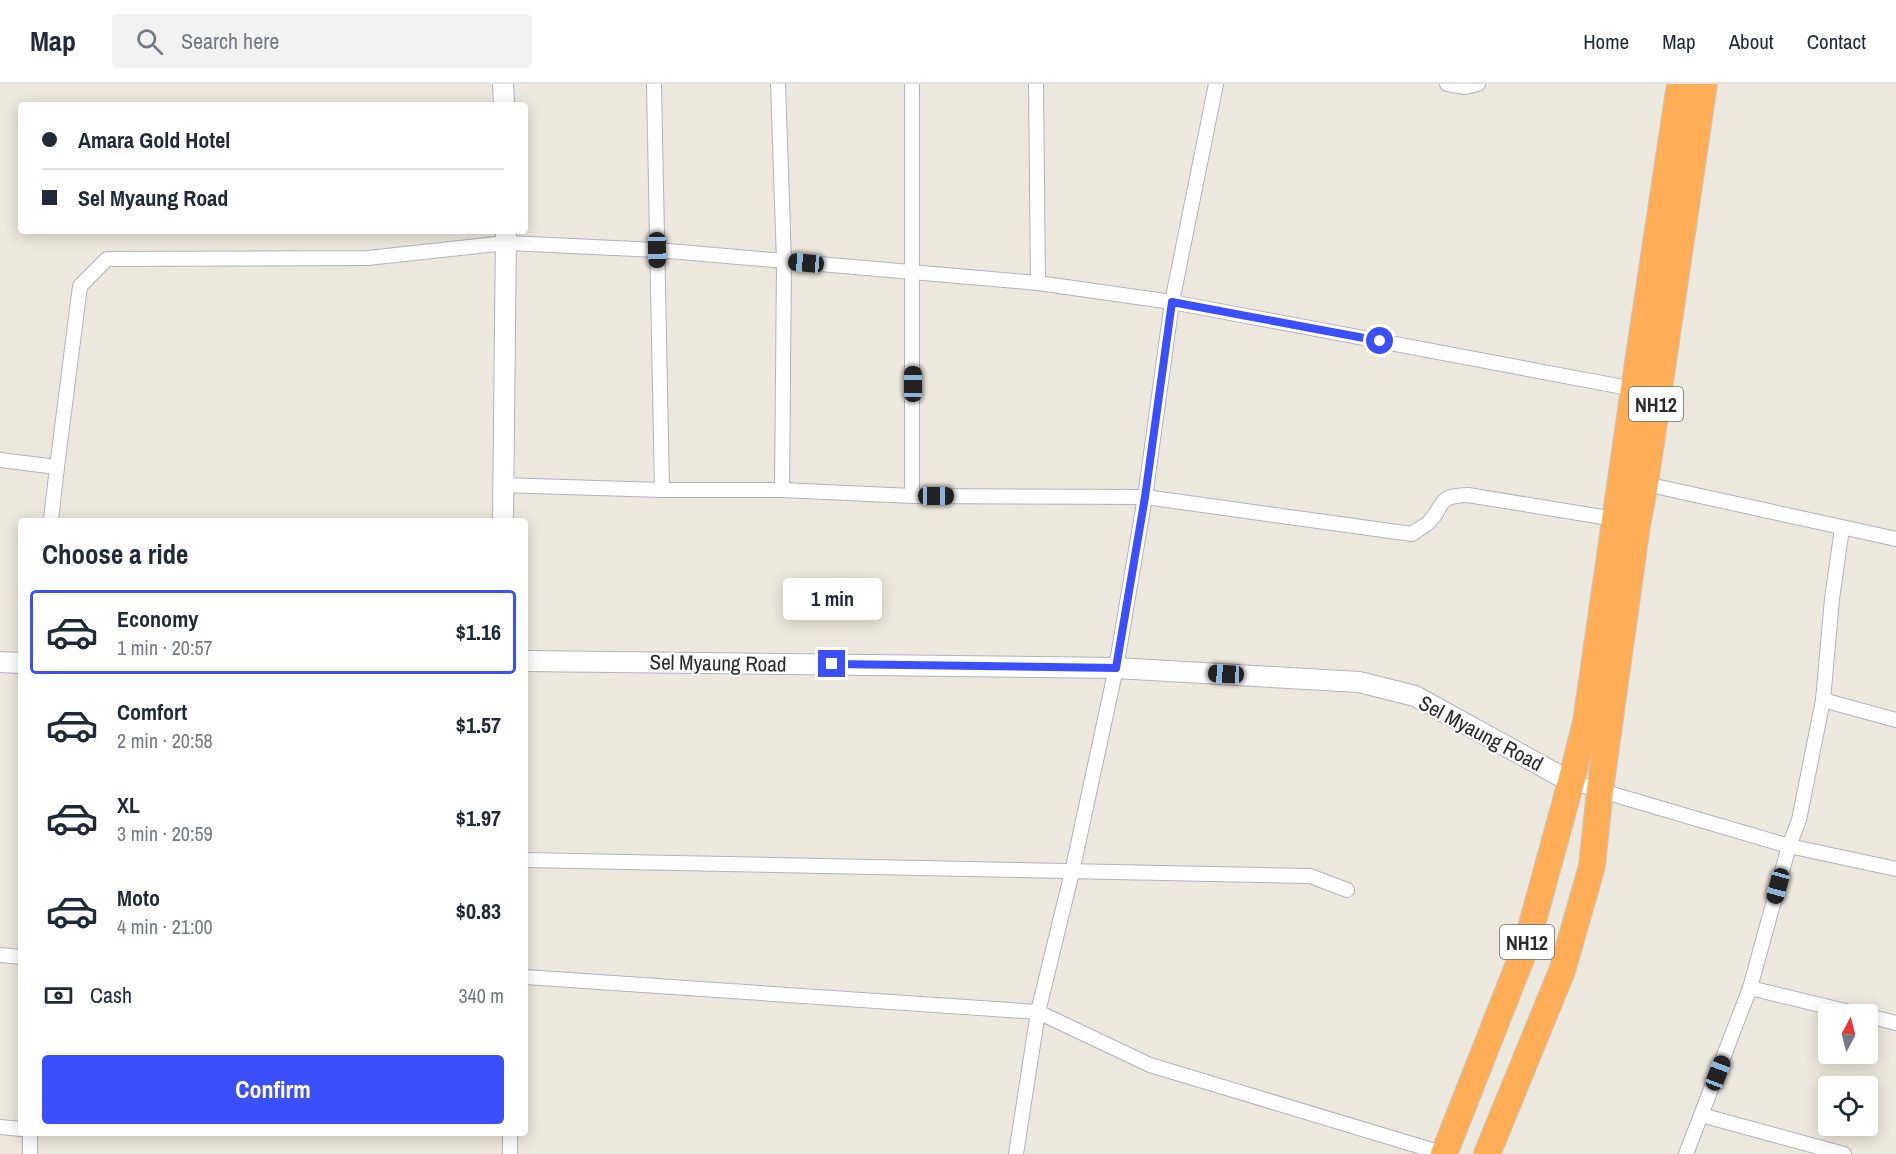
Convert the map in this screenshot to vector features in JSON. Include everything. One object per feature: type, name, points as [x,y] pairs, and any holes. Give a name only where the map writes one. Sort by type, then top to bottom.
[{"type":"highway","name":"NH12","points":[[1487,1154],[1562,971],[1592,866],[1600,790],[1637,525],[1633,481],[1634,389],[1680,84]]},
{"type":"highway","name":"NH12","points":[[1444,1154],[1526,946],[1586,722],[1615,519],[1633,481],[1704,84]]},
{"type":"main road","points":[[503,84],[504,102]]},
{"type":"main road","points":[[503,518],[506,237]]},
{"type":"main road","name":"Sel Myaung Road","points":[[528,661],[1116,668],[1359,682],[1415,696],[1571,782]]},
{"type":"main road","points":[[0,662],[18,663]]},
{"type":"street","points":[[654,84],[662,490]]},
{"type":"street","points":[[778,84],[784,261],[782,490]]},
{"type":"street","points":[[912,84],[914,272],[912,496]]},
{"type":"street","points":[[1036,84],[1038,283]]},
{"type":"street","points":[[1016,1154],[1038,1012],[1072,872],[1116,668],[1145,497],[1172,302],[1216,84]]},
{"type":"street","points":[[1447,84],[1466,87],[1479,84]]},
{"type":"street","points":[[51,518],[80,286],[107,260],[368,258],[506,237],[1038,283],[1172,302],[1634,389]]},
{"type":"street","points":[[0,460],[57,467]]},
{"type":"street","points":[[1633,481],[1896,540]]},
{"type":"street","points":[[504,485],[662,490],[782,490],[912,496],[1145,497],[1412,534],[1429,523],[1442,502],[1453,495],[1468,495],[1615,519]]},
{"type":"street","points":[[1686,1154],[1750,987],[1798,820],[1823,700],[1832,599],[1842,528]]},
{"type":"street","points":[[1823,700],[1896,720]]},
{"type":"street","points":[[1571,782],[1789,846],[1896,869]]},
{"type":"street","points":[[528,860],[1310,876],[1347,890]]},
{"type":"street","points":[[0,954],[18,957]]},
{"type":"street","points":[[528,977],[1038,1012],[1150,1065],[1444,1154]]},
{"type":"street","points":[[1750,987],[1818,1004]]},
{"type":"street","points":[[1878,1018],[1896,1023]]},
{"type":"street","points":[[1701,1115],[1844,1154]]},
{"type":"street","points":[[0,1127],[18,1129]]},
{"type":"street","points":[[30,1136],[30,1154]]},
{"type":"street","points":[[510,1136],[510,1154]]},
{"type":"route","points":[[832,664],[1116,668],[1145,497],[1172,302],[1380,341]]}]
